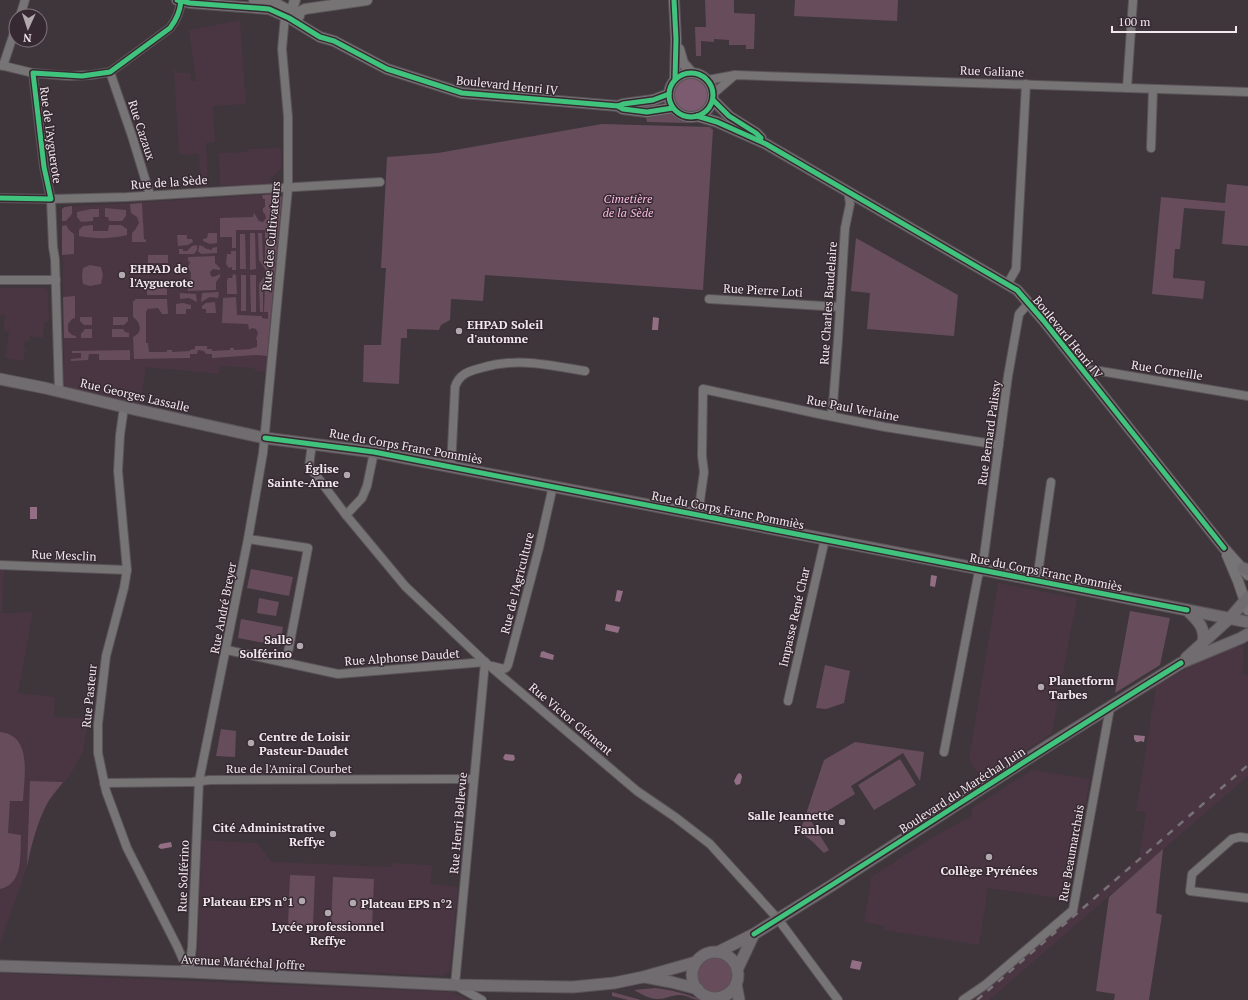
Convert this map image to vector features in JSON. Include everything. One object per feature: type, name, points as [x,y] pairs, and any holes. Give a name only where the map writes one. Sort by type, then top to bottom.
[{"type":"main road","name":"Rue Georges Lassalle","points":[[0,380],[59,391],[265,438]]},
{"type":"main road","name":"Rue du Corps Franc Pommiès","points":[[265,438],[374,452],[982,569],[1248,622]]},
{"type":"main road","name":"Boulevard du Maréchal Juin","points":[[1181,663],[1247,602]]},
{"type":"main road","points":[[1187,610],[1203,628],[1203,642]]},
{"type":"main road","name":"Boulevard du Maréchal Juin","points":[[718,952],[754,934],[1049,745],[1181,663],[1248,634]]},
{"type":"main road","points":[[737,970],[754,934]]},
{"type":"main road","points":[[455,986],[573,987],[614,983],[639,978],[696,962],[706,954],[718,952],[730,958],[735,964],[738,977],[736,984],[727,994],[716,999],[705,995],[698,990],[671,982],[639,978]]},
{"type":"main road","points":[[696,962],[692,976],[698,990]]},
{"type":"main road","name":"Avenue Maréchal Joffre","points":[[0,966],[189,972],[455,986]]},
{"type":"main road","points":[[736,984],[739,1000]]},
{"type":"street","points":[[8,48],[2,65],[33,73],[82,76],[110,72],[170,28],[180,12],[179,0],[190,3],[289,12],[367,0]]},
{"type":"street","points":[[254,0],[271,2],[289,12]]},
{"type":"street","points":[[289,12],[295,0]]},
{"type":"street","points":[[674,0],[676,39],[675,79]]},
{"type":"street","points":[[1127,88],[1133,0]]},
{"type":"street","name":"Rue des Cultivateurs","points":[[265,438],[288,188],[288,117],[282,49],[289,12]]},
{"type":"street","name":"Boulevard Henri IV","points":[[289,12],[322,29],[334,41],[387,69],[462,93],[618,106],[653,100],[669,94]]},
{"type":"street","points":[[676,39],[684,63],[691,72]]},
{"type":"street","name":"Rue Cazaux","points":[[110,72],[150,195]]},
{"type":"street","points":[[713,97],[712,87],[708,80],[697,73],[691,72],[680,75],[675,79],[670,88],[669,94],[673,108],[683,115],[696,116],[707,110],[713,97],[735,75]]},
{"type":"street","name":"Rue de l'Ayguerote","points":[[33,73],[44,167],[51,199],[56,280],[59,391]]},
{"type":"street","name":"Rue Galiane","points":[[708,80],[735,75],[1248,92]]},
{"type":"street","points":[[1007,285],[1016,269],[1026,84]]},
{"type":"street","points":[[1151,148],[1153,89]]},
{"type":"street","name":"Boulevard Henri IV","points":[[713,97],[729,116],[756,133],[766,144]]},
{"type":"street","name":"Boulevard Henri IV","points":[[618,106],[623,109],[647,112],[673,108]]},
{"type":"street","name":"Boulevard Henri IV","points":[[696,116],[717,122],[766,144],[1017,290],[1224,548],[1246,571]]},
{"type":"street","name":"Rue de la Sède","points":[[0,198],[51,199],[127,197],[380,182]]},
{"type":"street","name":"Rue Charles Baudelaire","points":[[831,416],[845,228],[850,204],[848,191]]},
{"type":"street","points":[[0,280],[56,280]]},
{"type":"street","name":"Rue Pierre Loti","points":[[709,299],[840,307]]},
{"type":"street","name":"Rue Bernard Palissy","points":[[944,752],[978,576],[982,569],[1008,376],[1019,314],[1028,304]]},
{"type":"street","points":[[451,468],[455,386],[460,377],[474,370],[496,363],[510,362],[523,362],[585,371]]},
{"type":"street","name":"Rue Corneille","points":[[1081,369],[1248,396]]},
{"type":"street","name":"Rue Paul Verlaine","points":[[698,515],[704,472],[702,456],[704,389],[885,427],[999,445]]},
{"type":"street","name":"Rue Pasteur","points":[[124,407],[120,435],[118,470],[127,570],[102,678],[97,739],[98,753],[104,783],[126,848],[189,972]]},
{"type":"street","name":"Rue André Breyer","points":[[199,781],[227,650],[265,438]]},
{"type":"street","name":"Rue Victor Clément","points":[[312,444],[309,466],[346,515],[405,586],[487,664],[637,791],[675,817],[710,844],[778,919],[838,1000]]},
{"type":"street","points":[[346,515],[362,498],[367,486],[374,452]]},
{"type":"street","points":[[1037,580],[1051,482]]},
{"type":"street","name":"Rue de l'Agriculture","points":[[487,664],[504,669],[508,665],[539,548],[553,486]]},
{"type":"street","points":[[248,539],[308,548],[286,663]]},
{"type":"street","name":"Impasse René Char","points":[[788,701],[824,539]]},
{"type":"street","name":"Boulevard Henri IV","points":[[1224,548],[1247,602]]},
{"type":"street","name":"Rue Mesclin","points":[[0,565],[127,570]]},
{"type":"street","name":"Rue Alphonse Daudet","points":[[227,650],[338,674],[487,664]]},
{"type":"street","name":"Rue Henri Bellevue","points":[[455,986],[473,779],[487,664]]},
{"type":"street","name":"Rue Beaumarchais","points":[[963,1000],[985,985],[1073,910],[1110,708]]},
{"type":"street","name":"Rue de l'Amiral Courbet","points":[[104,783],[217,780],[473,779]]},
{"type":"street","name":"Rue Solférino","points":[[189,972],[192,947],[199,781]]},
{"type":"street","points":[[1248,838],[1240,837],[1232,839],[1192,874],[1190,891],[1248,898]]},
{"type":"street","name":"Avenue Maréchal Joffre","points":[[455,986],[482,1000]]},
{"type":"shaded area","points":[[240,20],[246,104],[213,106],[215,142],[206,143],[208,187],[200,188],[199,154],[179,155],[174,70],[176,70],[177,73],[190,73],[191,81],[196,81],[189,30]]},
{"type":"shaded area","points":[[694,76],[703,81],[707,87],[707,101],[703,107],[694,112],[686,112],[677,107],[673,101],[672,90],[677,81],[683,77]]},
{"type":"shaded area","points":[[281,148],[281,169],[270,179],[270,184],[220,186],[219,153],[247,152],[248,149]]},
{"type":"shaded area","points":[[278,194],[282,197],[266,372],[255,371],[255,368],[220,366],[219,374],[146,367],[140,405],[67,387],[64,384],[63,207]]},
{"type":"shaded area","points":[[0,288],[46,288],[48,291],[49,322],[45,322],[43,338],[30,336],[29,341],[25,341],[24,347],[26,348],[23,361],[5,358],[9,332],[3,331],[5,316],[0,315]]},
{"type":"shaded area","points":[[653,317],[659,318],[658,330],[652,330]]},
{"type":"shaded area","points":[[30,507],[37,507],[37,519],[30,519]]},
{"type":"shaded area","points":[[0,569],[4,569],[2,613],[33,612],[18,693],[55,697],[54,717],[88,718],[83,752],[70,775],[48,802],[41,816],[31,847],[27,867],[0,944]]},
{"type":"shaded area","points":[[931,575],[937,576],[935,587],[930,586]]},
{"type":"shaded area","points":[[998,583],[1077,598],[1052,733],[982,780],[969,759]]},
{"type":"shaded area","points":[[617,590],[623,591],[620,602],[615,601]]},
{"type":"shaded area","points":[[606,624],[620,627],[618,633],[605,630]]},
{"type":"shaded area","points":[[1244,646],[1243,674],[1248,675],[1248,776],[989,1000],[970,1000],[986,989],[1139,857],[1146,812],[1136,811],[1156,686],[1206,657],[1226,648]]},
{"type":"shaded area","points":[[544,651],[554,655],[553,660],[540,657],[541,652]]},
{"type":"shaded area","points":[[1134,735],[1145,736],[1144,742],[1136,742]]},
{"type":"shaded area","points":[[505,754],[514,755],[515,759],[513,761],[505,760],[503,758]]},
{"type":"shaded area","name":"Collège Pyrénées","points":[[1032,770],[1090,779],[1067,899],[988,888],[979,945],[883,930],[884,926],[864,922],[871,877],[933,837],[971,816],[972,808]]},
{"type":"shaded area","points":[[739,773],[742,777],[740,784],[736,785],[734,781]]},
{"type":"shaded area","name":"Lycée professionnel Reffye","points":[[202,840],[257,843],[272,862],[392,867],[392,863],[432,866],[431,884],[458,887],[450,970],[443,976],[197,965]]},
{"type":"shaded area","points":[[171,842],[172,847],[161,849],[158,847],[160,844]]},
{"type":"shaded area","points":[[852,960],[862,962],[860,970],[850,968]]},
{"type":"shaded area","points":[[0,973],[453,992],[469,1000],[0,1000]]},
{"type":"green space","points":[[705,0],[734,0],[734,13],[755,14],[754,49],[746,49],[746,45],[729,45],[729,40],[714,39],[714,42],[701,41],[701,56],[696,56],[695,27],[706,27]]},
{"type":"green space","points":[[795,0],[898,0],[897,21],[794,16]]},
{"type":"green space","points":[[666,113],[689,121],[689,123],[647,122],[646,117]]},
{"type":"green space","name":"Cimetière de la Sède","points":[[602,124],[710,127],[713,130],[703,290],[485,275],[483,301],[451,299],[450,320],[441,325],[439,330],[407,329],[407,338],[401,338],[399,384],[363,382],[364,345],[381,345],[386,268],[381,268],[387,157],[438,153]]},
{"type":"green space","points":[[1227,184],[1248,186],[1248,246],[1222,244],[1225,211],[1184,208],[1180,249],[1175,249],[1173,278],[1205,281],[1203,299],[1152,294],[1161,197],[1225,203]]},
{"type":"green space","points":[[278,194],[282,197],[267,356],[257,355],[212,358],[212,354],[206,354],[204,351],[198,350],[197,354],[190,354],[190,358],[134,359],[133,337],[140,330],[138,322],[133,317],[133,301],[135,301],[135,299],[167,299],[168,314],[162,314],[158,308],[147,309],[146,311],[146,343],[148,343],[149,352],[167,352],[167,350],[172,350],[172,352],[190,351],[195,349],[195,346],[207,346],[207,349],[212,349],[212,351],[230,350],[230,348],[234,348],[234,350],[251,349],[257,347],[256,339],[258,333],[256,329],[252,328],[249,330],[248,324],[222,323],[223,298],[236,297],[237,315],[262,316],[262,318],[268,319],[268,312],[264,312],[265,285],[270,278],[271,269],[265,259],[265,230],[236,230],[236,248],[232,248],[232,237],[220,237],[220,218],[253,217],[254,213],[259,221],[263,222],[266,218],[263,212],[263,208],[265,207],[265,199],[263,199],[262,195]]},
{"type":"green space","points":[[142,203],[144,239],[146,242],[132,242],[132,233],[139,223],[137,217],[131,213],[130,204]]},
{"type":"green space","points":[[72,206],[72,214],[66,221],[62,221],[62,209]]},
{"type":"green space","points":[[105,208],[126,210],[126,216],[122,221],[109,221],[108,217],[105,217]]},
{"type":"green space","points":[[99,209],[99,217],[93,217],[93,221],[81,222],[77,217],[77,212]]},
{"type":"green space","points":[[66,225],[74,234],[74,254],[62,255],[62,226]]},
{"type":"green space","points":[[93,225],[93,231],[108,231],[109,225],[121,225],[127,229],[127,235],[103,238],[79,236],[79,230],[83,226]]},
{"type":"green space","points":[[208,233],[217,233],[217,243],[210,244],[203,241],[203,239],[207,238]]},
{"type":"green space","points":[[250,233],[255,233],[256,269],[250,270]]},
{"type":"green space","points":[[258,233],[262,233],[263,259],[269,269],[268,278],[263,284],[263,312],[260,312],[259,284],[266,273],[259,260]]},
{"type":"green space","points":[[240,234],[245,234],[246,269],[240,269]]},
{"type":"green space","points":[[177,235],[187,235],[187,239],[192,239],[193,242],[188,245],[178,246]]},
{"type":"green space","points":[[856,238],[958,295],[954,336],[867,329],[870,293],[851,291]]},
{"type":"green space","points":[[197,245],[197,250],[194,254],[179,254],[179,249],[187,251],[192,246]]},
{"type":"green space","points":[[200,245],[212,250],[212,248],[217,247],[217,253],[201,254],[198,251]]},
{"type":"green space","points":[[231,251],[236,251],[236,270],[232,270],[232,267],[229,268],[226,264],[227,254],[231,254]]},
{"type":"green space","points":[[148,255],[168,255],[168,263],[148,263]]},
{"type":"green space","points":[[215,256],[215,263],[220,270],[213,269],[210,272],[211,276],[213,277],[220,274],[220,277],[216,282],[216,290],[188,291],[191,273],[188,267],[190,262],[188,261],[188,257]]},
{"type":"green space","points":[[90,265],[101,267],[103,275],[101,284],[90,286],[83,284],[83,268]]},
{"type":"green space","points":[[233,274],[236,275],[237,294],[227,294],[227,281],[228,278],[232,278]]},
{"type":"green space","points":[[241,275],[246,275],[246,311],[241,311]]},
{"type":"green space","points":[[250,275],[256,275],[256,312],[251,312]]},
{"type":"green space","points":[[147,287],[167,287],[167,295],[147,295]]},
{"type":"green space","points":[[219,292],[218,298],[210,297],[201,302],[202,293]]},
{"type":"green space","points":[[180,293],[196,294],[197,302],[189,298],[180,299]]},
{"type":"green space","points":[[75,296],[75,318],[68,324],[68,331],[72,335],[76,336],[76,338],[64,338],[63,297]]},
{"type":"green space","points":[[215,302],[216,313],[206,313],[206,309],[202,309],[202,306],[206,303]]},
{"type":"green space","points":[[183,303],[191,305],[191,309],[186,309],[186,314],[176,314],[176,304]]},
{"type":"green space","points":[[80,317],[92,317],[92,325],[84,325],[80,321]]},
{"type":"green space","points":[[113,317],[128,317],[128,321],[124,325],[113,325]]},
{"type":"green space","points":[[85,329],[92,329],[92,338],[81,338],[81,334]]},
{"type":"green space","points":[[112,329],[123,329],[125,332],[129,333],[129,337],[112,337]]},
{"type":"green space","points":[[130,350],[130,360],[99,360],[99,354],[89,354],[88,360],[71,361],[71,359],[81,358],[81,353],[72,353],[72,351]]},
{"type":"green space","points":[[251,569],[293,577],[289,596],[247,588]]},
{"type":"green space","points":[[259,598],[279,602],[276,616],[257,613]]},
{"type":"green space","points":[[1130,611],[1170,618],[1160,665],[1115,693]]},
{"type":"green space","points":[[241,619],[283,627],[280,646],[238,638]]},
{"type":"green space","points":[[825,665],[850,671],[844,703],[826,709],[816,708]]},
{"type":"green space","points":[[221,729],[236,731],[235,757],[216,756]]},
{"type":"green space","points":[[0,732],[11,735],[18,741],[22,749],[25,769],[23,801],[10,801],[8,833],[21,835],[19,867],[17,875],[13,881],[8,886],[0,889]]},
{"type":"green space","points":[[855,742],[924,752],[920,781],[903,753],[851,786],[855,794],[811,821],[829,850],[824,853],[800,832],[824,760]]},
{"type":"green space","points":[[900,759],[916,785],[874,810],[858,785]]},
{"type":"green space","points":[[30,781],[63,782],[50,799],[44,810],[33,842],[27,867]]},
{"type":"green space","points":[[1163,849],[1156,913],[1162,915],[1149,1000],[1114,1000],[1115,994],[1096,991],[1109,897]]},
{"type":"green space","name":"Plateau EPS n°1","points":[[290,875],[315,876],[313,926],[288,925]]},
{"type":"green space","name":"Plateau EPS n°2","points":[[333,877],[374,879],[372,929],[331,927]]},
{"type":"green space","points":[[718,957],[728,962],[732,968],[732,982],[728,988],[722,992],[712,993],[702,988],[698,982],[697,972],[702,962],[708,958]]},
{"type":"green space","points":[[655,988],[678,992],[700,1000],[679,995],[655,999],[634,990]]},
{"type":"green space","points":[[612,992],[641,1000],[628,1000],[612,996]]},
{"type":"railway","points":[[977,1000],[1248,765]]},
{"type":"cycle path","points":[[177,0],[190,3],[269,9],[289,18],[320,37],[334,41],[387,69],[462,93],[618,106],[653,100],[669,94]]},
{"type":"cycle path","points":[[674,0],[676,39],[675,79]]},
{"type":"cycle path","points":[[0,198],[51,199],[44,167],[33,73],[82,76],[110,72],[170,28],[178,15],[181,1]]},
{"type":"cycle path","points":[[687,73],[695,73],[707,79],[713,91],[713,95],[713,99],[707,111],[695,117],[687,117],[675,111],[669,99],[669,91],[675,79],[687,73]]},
{"type":"cycle path","points":[[713,100],[729,116],[756,133],[761,138]]},
{"type":"cycle path","points":[[618,106],[623,109],[647,112],[673,108]]},
{"type":"cycle path","points":[[697,116],[717,122],[766,144],[1017,290],[1043,320],[1224,548]]},
{"type":"cycle path","points":[[265,438],[374,452],[1187,610]]},
{"type":"cycle path","points":[[754,934],[1181,663]]},
{"type":"place","name":"EHPAD de l'Ayguerote","points":[[122,275]]},
{"type":"place","name":"EHPAD Soleil d'automne","points":[[459,331]]},
{"type":"place","name":"Église Sainte-Anne","points":[[347,475]]},
{"type":"place","name":"Salle Solférino","points":[[300,646]]},
{"type":"place","name":"Planetform Tarbes","points":[[1041,687]]},
{"type":"place","name":"Centre de Loisir Pasteur-Daudet","points":[[251,743]]},
{"type":"place","name":"Salle Jeannette Fanlou","points":[[842,822]]},
{"type":"place","name":"Cité Administrative Reffye","points":[[333,834]]},
{"type":"place","name":"Collège Pyrénées","points":[[989,857]]},
{"type":"place","name":"Plateau EPS n°1","points":[[302,901]]},
{"type":"place","name":"Plateau EPS n°2","points":[[353,903]]},
{"type":"place","name":"Lycée professionnel Reffye","points":[[328,913]]}]
